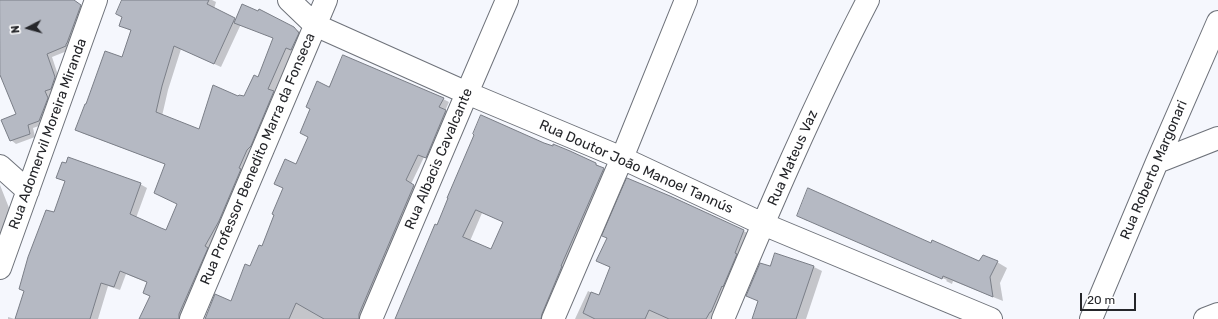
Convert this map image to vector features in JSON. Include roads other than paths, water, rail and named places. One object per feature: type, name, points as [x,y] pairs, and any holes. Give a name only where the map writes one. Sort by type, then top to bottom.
[{"type":"street","name":"Rua Adomervil Moreira Miranda","points":[[0,268],[96,0]]},
{"type":"street","name":"Rua Doutor João Manoel Tannús","points":[[289,0],[315,25],[466,92],[622,158],[763,224],[991,319]]},
{"type":"street","name":"Rua Professor Benedito Marra da Fonseca","points":[[192,319],[326,0]]},
{"type":"street","name":"Rua Albacis Cavalcante","points":[[371,319],[466,92],[508,0]]},
{"type":"street","points":[[553,319],[622,158],[686,0]]},
{"type":"street","name":"Rua Mateus Vaz","points":[[723,319],[763,224],[841,52],[868,0]]},
{"type":"street","name":"Rua Roberto Margonari","points":[[1091,319],[1218,22]]},
{"type":"street","points":[[1157,162],[1218,138]]},
{"type":"street","points":[[0,166],[28,191]]},
{"type":"street","points":[[1205,319],[1218,314]]}]
